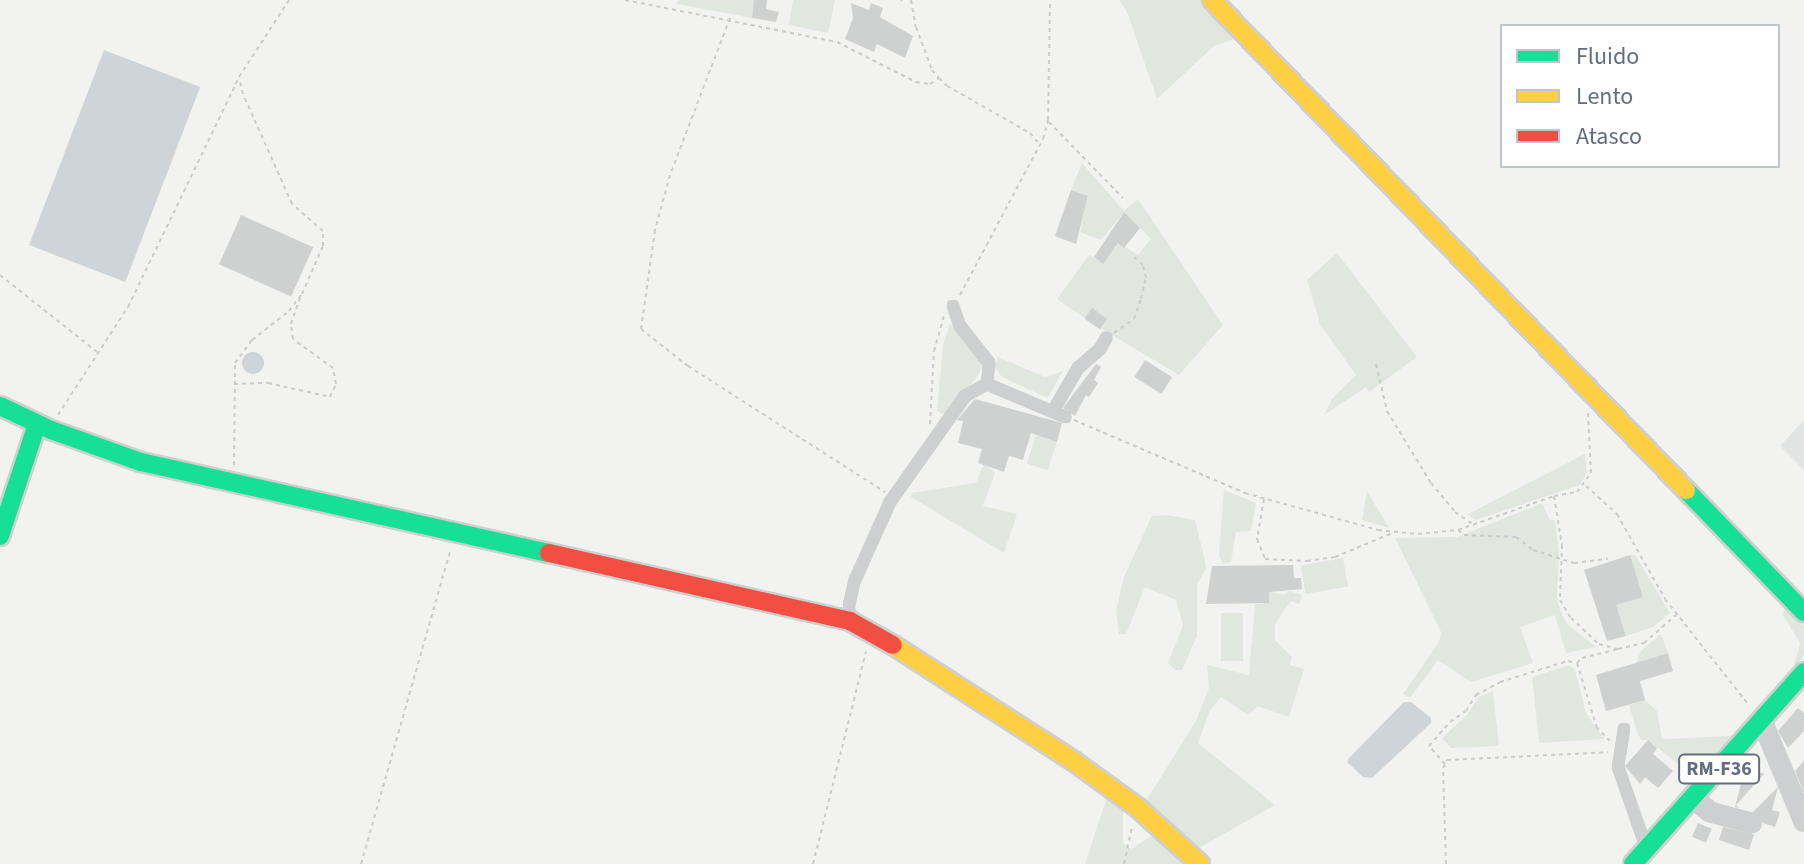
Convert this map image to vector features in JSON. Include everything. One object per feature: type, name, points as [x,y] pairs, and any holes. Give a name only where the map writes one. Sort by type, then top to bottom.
[{"type":"main road","points":[[1212,0],[1804,612]]},
{"type":"main road","points":[[0,406],[44,427],[141,462],[850,621],[870,630],[1064,754],[1137,807],[1200,864]]},
{"type":"main road","points":[[0,536],[44,427]]},
{"type":"main road","name":"RM-F36","points":[[1633,864],[1762,721],[1801,684]]},
{"type":"street","points":[[1762,721],[1803,817]]},
{"type":"street","points":[[1693,798],[1710,812],[1752,823]]},
{"type":"lane","points":[[953,306],[960,326],[989,363],[987,384]]},
{"type":"lane","points":[[1053,411],[1078,368],[1100,349],[1106,338]]},
{"type":"lane","points":[[850,621],[849,605],[855,580],[893,497],[965,396],[987,384]]},
{"type":"lane","points":[[987,384],[1065,417]]},
{"type":"lane","points":[[1624,729],[1618,767],[1647,848]]},
{"type":"path","points":[[44,427],[128,307],[239,77],[289,0]]},
{"type":"path","points":[[625,0],[730,18],[837,42],[916,82],[930,84],[939,78]]},
{"type":"path","points":[[911,0],[916,27],[932,70],[939,78],[947,86],[1022,127],[1040,145]]},
{"type":"path","points":[[925,448],[930,425],[936,341],[944,316],[953,306],[1040,145],[1048,120],[1050,0]]},
{"type":"path","points":[[730,18],[670,175],[655,230],[641,329],[688,366],[893,497]]},
{"type":"path","points":[[234,384],[268,383],[330,397],[336,384],[333,368],[293,339],[291,324],[323,246],[323,231],[292,204],[243,94],[239,77]]},
{"type":"path","points":[[1048,120],[1123,198]]},
{"type":"path","points":[[1106,338],[1134,319],[1141,299],[1146,278],[1143,265],[1134,257]]},
{"type":"path","points":[[0,275],[98,353]]},
{"type":"path","points":[[231,482],[236,459],[235,363],[243,350],[289,311],[302,294]]},
{"type":"path","points":[[1376,364],[1387,411],[1431,483],[1455,512],[1474,525]]},
{"type":"path","points":[[1065,417],[1245,493],[1378,530],[1458,530],[1554,496],[1577,492],[1585,485],[1591,473],[1587,417],[1590,405],[1597,399]]},
{"type":"path","points":[[1585,485],[1617,514],[1648,572],[1677,614],[1762,721]]},
{"type":"path","points":[[1554,496],[1562,559],[1560,600],[1571,618],[1599,644],[1618,649]]},
{"type":"path","points":[[1264,497],[1257,539],[1265,559],[1279,562],[1321,559],[1354,551],[1396,532]]},
{"type":"path","points":[[1458,530],[1464,535],[1516,537],[1533,550],[1574,563],[1608,559]]},
{"type":"path","points":[[361,864],[455,533]]},
{"type":"path","points":[[1577,663],[1582,658],[1644,643],[1677,614]]},
{"type":"path","points":[[813,864],[870,630]]},
{"type":"path","points":[[1446,864],[1445,764],[1429,746],[1450,722],[1466,711],[1476,695],[1500,682],[1568,661],[1577,663]]},
{"type":"path","points":[[1577,663],[1597,728],[1619,749]]},
{"type":"path","points":[[1445,764],[1447,760],[1599,754],[1619,749]]},
{"type":"path","points":[[1124,864],[1137,807]]},
{"type":"shaded area","points":[[678,0],[755,0],[752,18],[677,4]]},
{"type":"shaded area","points":[[793,0],[835,0],[828,33],[789,25]]},
{"type":"shaded area","points":[[1119,0],[1201,0],[1238,38],[1214,46],[1157,99],[1127,12]]},
{"type":"shaded area","points":[[104,50],[200,87],[125,282],[29,245]]},
{"type":"shaded area","points":[[1082,163],[1124,211],[1138,199],[1223,325],[1179,375],[1102,329],[1108,319],[1093,309],[1086,319],[1057,299],[1089,255],[1103,263],[1118,243],[1138,255],[1151,239],[1124,212],[1101,240],[1080,232],[1088,196],[1071,190]]},
{"type":"shaded area","points":[[1337,253],[1417,357],[1369,392],[1366,387],[1324,415],[1332,399],[1356,375],[1320,324],[1307,280]]},
{"type":"shaded area","points":[[950,324],[979,356],[981,364],[979,374],[946,415],[937,411],[943,345]]},
{"type":"shaded area","points":[[253,352],[264,363],[253,374],[242,363]]},
{"type":"shaded area","points":[[998,357],[1045,377],[1063,371],[1048,398],[1002,377],[994,366]]},
{"type":"shaded area","points":[[1804,420],[1804,470],[1780,446]]},
{"type":"shaded area","points":[[1036,435],[1057,442],[1048,470],[1027,464]]},
{"type":"shaded area","points":[[1585,454],[1587,473],[1580,485],[1476,520],[1468,514]]},
{"type":"shaded area","points":[[984,464],[995,473],[983,506],[1017,514],[1004,553],[911,497],[911,493],[976,483]]},
{"type":"shaded area","points":[[1224,490],[1256,503],[1251,531],[1236,532],[1231,562],[1223,564],[1219,555]]},
{"type":"shaded area","points":[[1367,491],[1389,528],[1362,520]]},
{"type":"shaded area","points":[[1542,503],[1550,520],[1555,520],[1559,553],[1557,598],[1561,612],[1567,624],[1596,647],[1566,653],[1555,615],[1520,627],[1533,663],[1471,682],[1438,660],[1410,698],[1403,694],[1439,642],[1441,632],[1395,538],[1457,537]]},
{"type":"shaded area","points":[[1152,516],[1195,520],[1206,569],[1197,584],[1197,636],[1182,670],[1175,670],[1168,663],[1183,625],[1176,600],[1145,587],[1126,634],[1119,634],[1116,611],[1124,577]]},
{"type":"shaded area","points":[[1630,555],[1635,555],[1670,613],[1653,627],[1626,636],[1616,605]]},
{"type":"shaded area","points":[[1343,558],[1348,587],[1306,594],[1301,565]]},
{"type":"shaded area","points":[[1289,591],[1302,595],[1299,604],[1291,601],[1283,611],[1275,625],[1275,640],[1292,657],[1290,665],[1304,669],[1289,717],[1258,706],[1248,715],[1221,697],[1210,710],[1198,743],[1275,805],[1199,848],[1144,804],[1196,721],[1209,688],[1207,665],[1249,675],[1255,604],[1269,603],[1269,592],[1285,595]]},
{"type":"shaded area","points":[[1786,605],[1804,625],[1804,655],[1793,670],[1800,643],[1783,615]]},
{"type":"shaded area","points":[[1221,613],[1243,613],[1243,661],[1221,661]]},
{"type":"shaded area","points":[[1661,634],[1668,653],[1636,663],[1641,651]]},
{"type":"shaded area","points":[[1569,665],[1575,670],[1586,713],[1604,739],[1539,743],[1532,677]]},
{"type":"shaded area","points":[[1493,691],[1499,746],[1451,748],[1442,738],[1467,715],[1479,697]]},
{"type":"shaded area","points":[[1645,700],[1657,711],[1662,739],[1731,736],[1687,784],[1682,780],[1691,768],[1682,761],[1678,764],[1648,740],[1641,740],[1637,732],[1629,705]]},
{"type":"shaded area","points":[[1404,702],[1411,702],[1431,718],[1431,723],[1372,778],[1363,777],[1347,762],[1349,758]]},
{"type":"shaded area","points":[[1108,794],[1123,804],[1123,843],[1131,849],[1155,834],[1188,864],[1085,864]]},
{"type":"building","points":[[754,0],[767,0],[766,9],[779,12],[776,22],[752,18]]},
{"type":"building","points":[[851,3],[869,10],[871,3],[883,8],[880,17],[913,36],[905,58],[877,44],[874,52],[845,39],[853,18]]},
{"type":"building","points":[[1071,190],[1088,196],[1076,244],[1055,236]]},
{"type":"building","points":[[1124,212],[1140,228],[1124,248],[1118,243],[1103,264],[1094,257]]},
{"type":"building","points":[[241,215],[313,247],[291,296],[219,264]]},
{"type":"building","points":[[1092,308],[1108,319],[1100,330],[1085,319]]},
{"type":"building","points":[[1145,360],[1172,377],[1162,394],[1134,377]]},
{"type":"building","points":[[1096,364],[1101,367],[1094,380],[1098,383],[1089,397],[1086,395],[1075,416],[1063,408]]},
{"type":"building","points":[[975,399],[1062,423],[1057,442],[1031,433],[1023,460],[1009,456],[1004,472],[978,463],[982,449],[958,443],[963,421],[957,420]]},
{"type":"building","points":[[1630,555],[1643,597],[1616,605],[1626,636],[1607,641],[1584,570]]},
{"type":"building","points":[[1293,565],[1294,578],[1301,578],[1302,589],[1269,592],[1269,603],[1206,604],[1212,566]]},
{"type":"building","points":[[1668,653],[1673,671],[1640,681],[1645,700],[1606,711],[1596,675]]},
{"type":"building","points":[[1798,708],[1804,713],[1804,731],[1788,748],[1778,731]]},
{"type":"building","points":[[1648,740],[1657,748],[1653,754],[1673,771],[1658,788],[1645,777],[1640,784],[1625,766]]},
{"type":"building","points":[[1804,761],[1804,793],[1795,771]]},
{"type":"building","points":[[1745,768],[1764,774],[1736,805],[1739,808],[1735,807]]},
{"type":"building","points":[[1778,787],[1772,810],[1780,812],[1775,827],[1763,823],[1753,812]]},
{"type":"building","points":[[1698,823],[1712,829],[1706,843],[1692,837]]},
{"type":"building","points":[[1723,827],[1754,834],[1749,850],[1719,840]]},
{"type":"traffic: fast","points":[[0,406],[51,430],[141,462],[549,553]]},
{"type":"traffic: fast","points":[[0,536],[37,424]]},
{"type":"traffic: fast","points":[[1686,490],[1804,612]]},
{"type":"traffic: fast","points":[[1633,864],[1804,672]]},
{"type":"traffic: slow","points":[[1212,0],[1686,490]]},
{"type":"traffic: slow","points":[[893,645],[1075,762],[1137,807],[1200,864]]},
{"type":"traffic: jam","points":[[549,553],[850,621],[893,645]]}]
